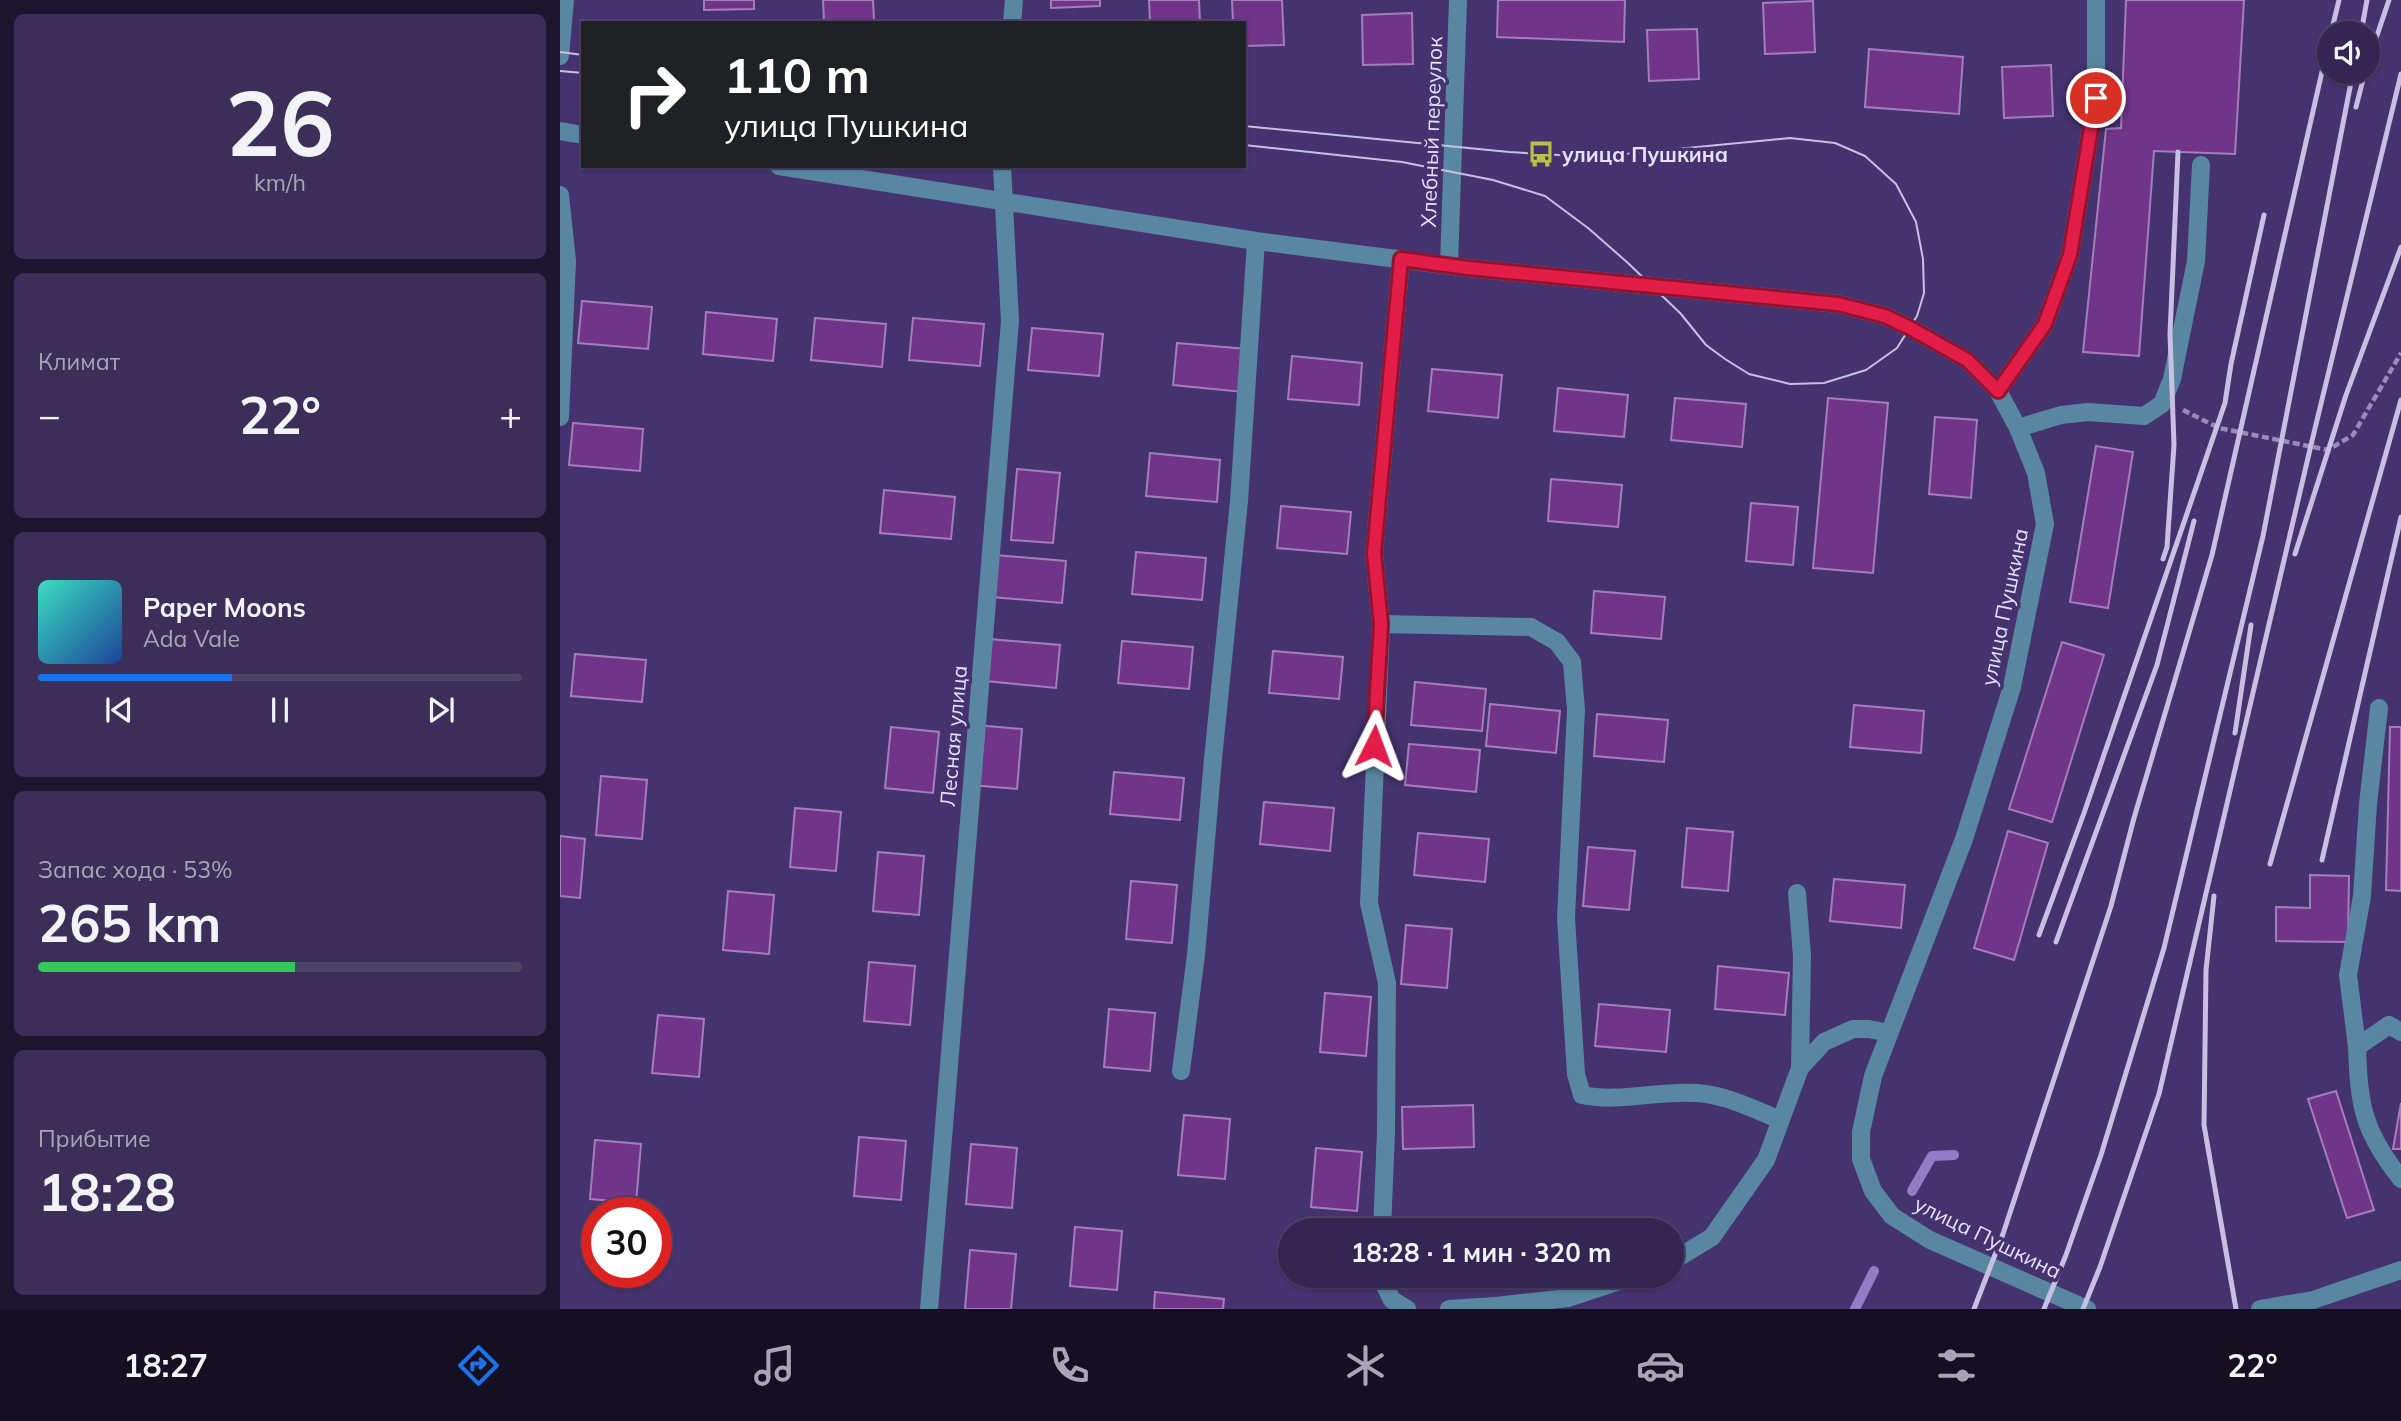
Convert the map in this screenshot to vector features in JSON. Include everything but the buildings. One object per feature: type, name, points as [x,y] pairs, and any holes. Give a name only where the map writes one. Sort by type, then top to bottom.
[{"type":"street","points":[[560,56],[565,0]]},
{"type":"street","points":[[1012,21],[1014,0]]},
{"type":"street","name":"Хлебный переулок","points":[[1449,265],[1458,0]]},
{"type":"street","points":[[1998,391],[2045,324],[2070,255],[2096,98],[2096,0]]},
{"type":"street","points":[[560,131],[581,135]]},
{"type":"street","points":[[2018,428],[2061,415],[2144,415],[2162,404],[2172,379],[2196,261],[2201,165]]},
{"type":"street","name":"улица Пушкина","points":[[792,168],[1256,241],[1449,265],[1838,304],[1885,316],[1967,360],[1998,391],[2018,428],[2036,473],[2045,524],[2012,687],[1964,839],[1873,1076],[1861,1132],[1861,1159],[1873,1191],[1892,1216],[1930,1240],[2087,1309]]},
{"type":"street","name":"Лесная улица","points":[[929,1309],[1010,321],[1002,168]]},
{"type":"street","points":[[560,195],[567,261],[560,417]]},
{"type":"street","points":[[1181,1071],[1196,955],[1240,500],[1256,241]]},
{"type":"street","points":[[1382,1218],[1387,982],[1369,903],[1381,624],[1374,553],[1401,259]]},
{"type":"street","points":[[1381,624],[1531,627],[1558,642],[1572,662],[1576,709],[1566,918],[1576,1074],[1582,1095],[1601,1099],[1697,1093],[1728,1099],[1780,1120]]},
{"type":"street","points":[[2379,708],[2368,804],[2362,896],[2348,975],[2362,1110],[2376,1144],[2401,1179]]},
{"type":"street","points":[[1684,1254],[1712,1237],[1766,1160],[1800,1068],[1802,956],[1797,893]]},
{"type":"street","points":[[2357,1047],[2397,1025]]},
{"type":"street","points":[[1800,1068],[1824,1042],[1853,1029],[1888,1033]]},
{"type":"street","points":[[2260,1309],[2313,1300],[2401,1270]]},
{"type":"street","points":[[1386,1288],[1392,1300],[1407,1309]]},
{"type":"street","points":[[1449,1309],[1495,1308],[1568,1298],[1598,1288]]},
{"type":"path","points":[[2162,404],[2173,406],[2219,428],[2328,450],[2353,435],[2401,353]]},
{"type":"waterway","points":[[1912,1191],[1932,1156],[1954,1155]]},
{"type":"waterway","points":[[1855,1309],[1874,1271]]},
{"type":"tram line","points":[[560,52],[581,55]]},
{"type":"tram line","points":[[560,71],[581,73]]},
{"type":"tram line","points":[[1246,126],[1576,156],[1614,155],[1790,138],[1835,143],[1865,156],[1896,184],[1916,222],[1923,259],[1924,293],[1917,316],[1897,348],[1866,370],[1824,383],[1790,384],[1749,374],[1706,345],[1681,314],[1628,263],[1588,228],[1545,196],[1493,180],[1402,162],[1246,145]]},
{"type":"railway","points":[[2334,21],[2339,0]]},
{"type":"railway","points":[[2363,21],[2367,0]]},
{"type":"railway","points":[[2380,27],[2389,0]]},
{"type":"railway","points":[[2083,1309],[2159,1094],[2401,74]]},
{"type":"railway","points":[[1974,1309],[2003,1234],[2111,906],[2134,818],[2212,555],[2319,84]]},
{"type":"railway","points":[[2044,1309],[2101,1155],[2164,948],[2263,536],[2351,84]]},
{"type":"railway","points":[[2356,107],[2362,84]]},
{"type":"railway","points":[[2163,559],[2167,547],[2174,445],[2170,334],[2178,152]]},
{"type":"railway","points":[[2039,935],[2084,813],[2225,403],[2264,215]]},
{"type":"railway","points":[[2295,554],[2346,395],[2401,247]]},
{"type":"railway","points":[[2270,864],[2401,400]]},
{"type":"railway","points":[[2322,860],[2401,517]]},
{"type":"railway","points":[[2056,942],[2157,665],[2194,521]]},
{"type":"railway","points":[[2235,733],[2251,625]]},
{"type":"railway","points":[[2214,896],[2206,970],[2204,1125],[2236,1309]]},
{"type":"place","name":"улица Пушкина","points":[[1541,154]]},
{"type":"route","points":[[1374,746],[1381,624],[1374,553],[1401,259],[1838,304],[1885,316],[1910,328],[1967,360],[1998,391],[2045,324],[2070,255],[2096,98]]}]
